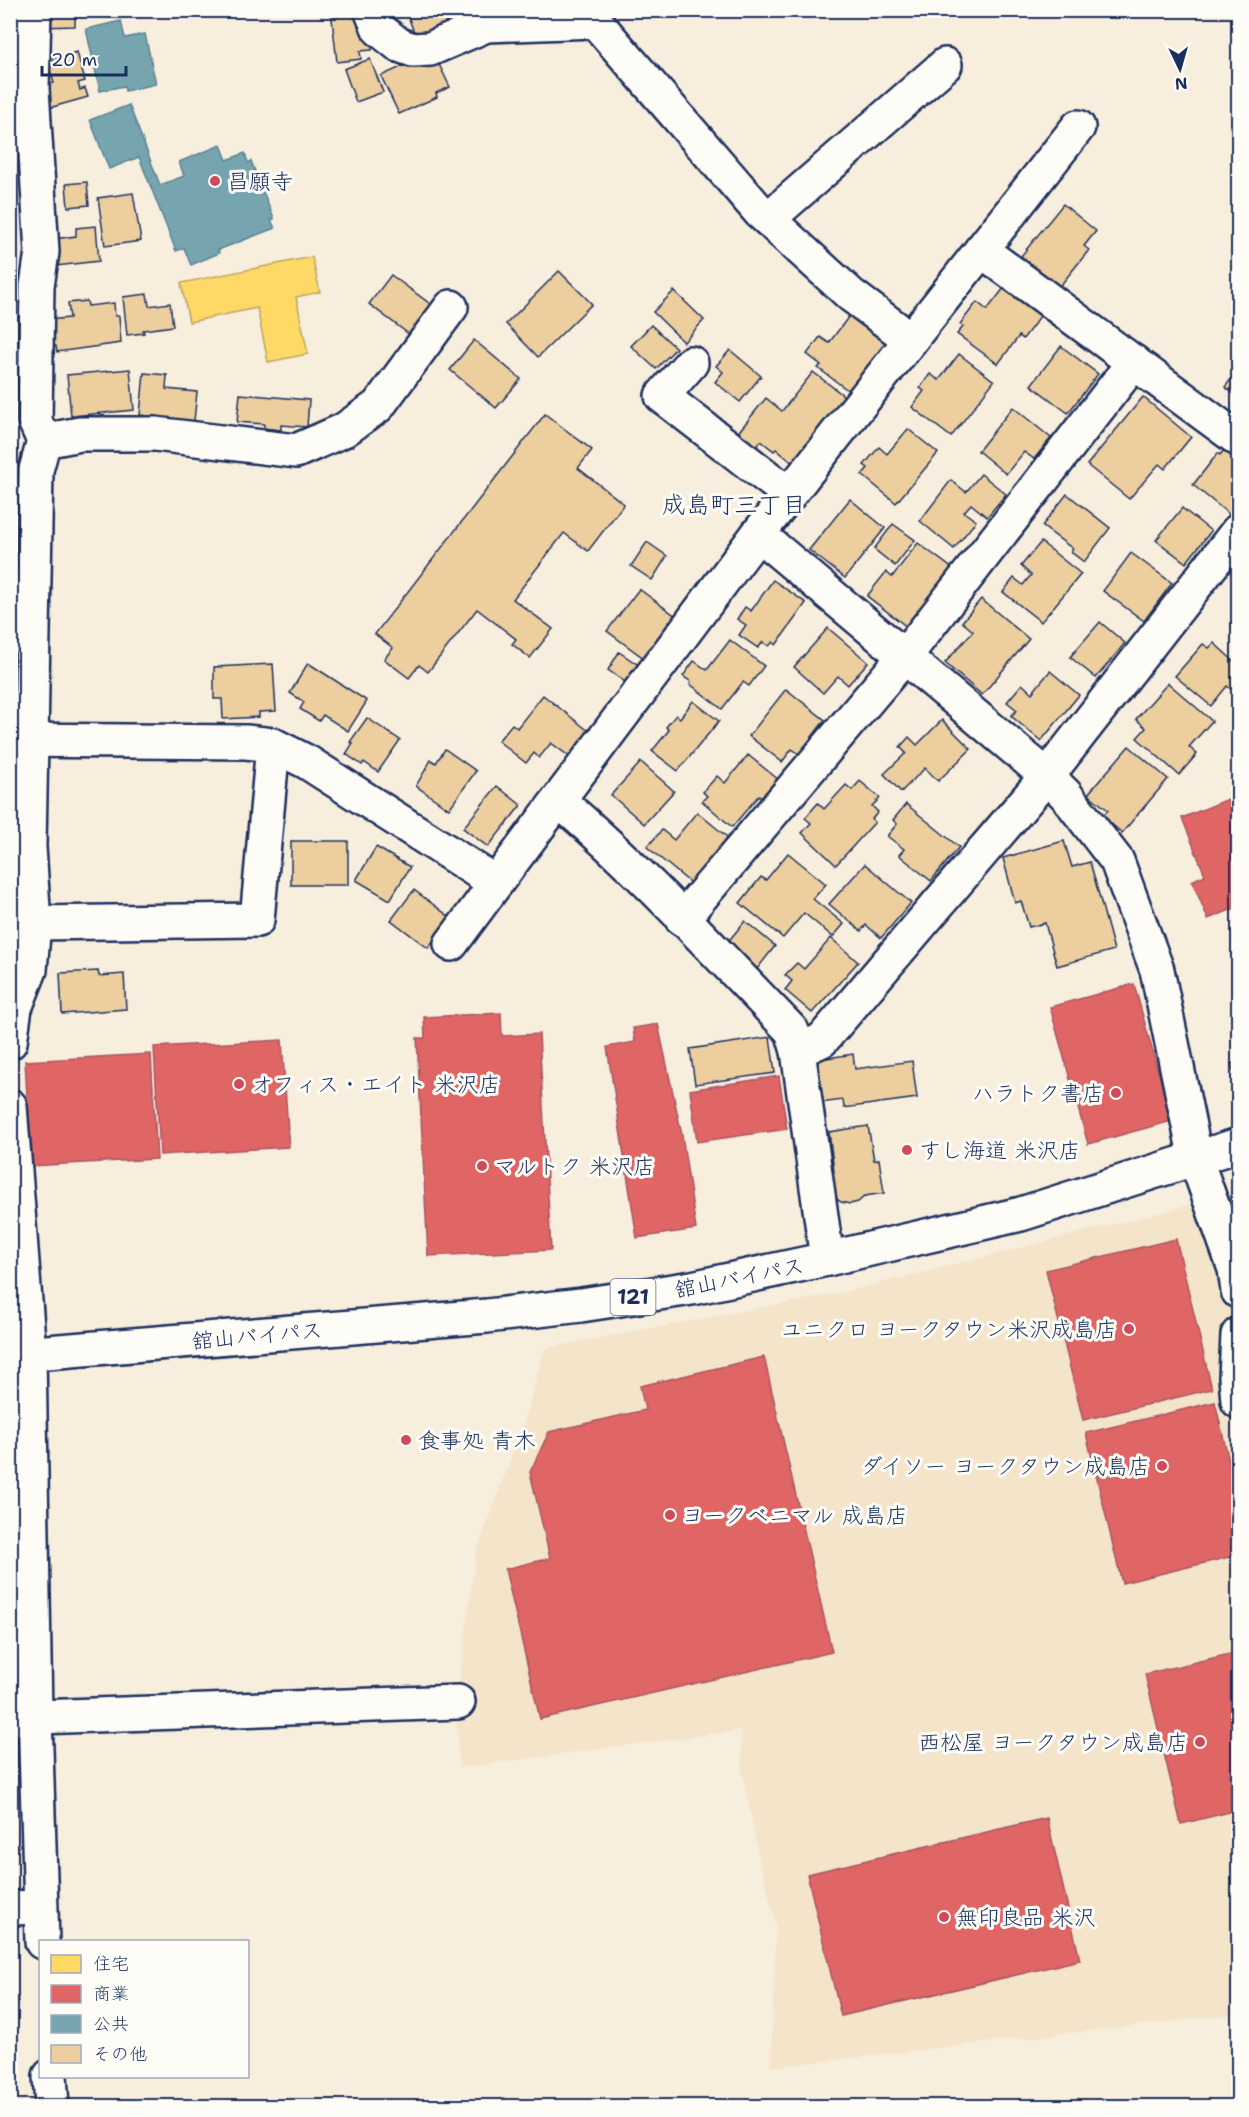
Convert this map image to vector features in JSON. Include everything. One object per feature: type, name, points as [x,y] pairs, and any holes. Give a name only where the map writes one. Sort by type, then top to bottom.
[{"type":"main road","points":[[10,1042],[15,1008],[30,970],[34,923],[20,848],[21,740],[36,470],[44,441],[35,421],[24,286],[42,252],[32,89],[34,10]]},
{"type":"main road","points":[[371,10],[379,29],[399,45],[413,50],[430,49],[486,26],[595,21],[768,219],[851,295],[909,339]]},
{"type":"main road","points":[[768,219],[945,65]]},
{"type":"main road","points":[[451,944],[758,534],[909,339],[1078,127]]},
{"type":"main road","points":[[981,250],[1239,440]]},
{"type":"main road","points":[[44,441],[80,434],[155,434],[296,451],[344,430],[378,406],[451,307]]},
{"type":"main road","points":[[682,919],[905,656],[1134,362]]},
{"type":"main road","points":[[691,363],[662,396],[789,494]]},
{"type":"main road","points":[[798,1051],[822,1040],[1047,776],[1239,531]]},
{"type":"main road","points":[[758,534],[1047,776],[1066,795],[1117,861],[1156,970],[1196,1160],[1236,1269],[1239,1291]]},
{"type":"main road","points":[[21,740],[246,742],[273,745],[308,762],[496,884]]},
{"type":"main road","points":[[34,923],[258,920],[273,745]]},
{"type":"main road","points":[[559,801],[682,919],[792,1031],[798,1051],[827,1259]]},
{"type":"main road","points":[[10,1106],[20,1354],[25,1907],[42,1940]]},
{"type":"main road","name":"舘山バイパス","points":[[20,1354],[499,1315],[692,1288],[1021,1214],[1239,1145]]},
{"type":"main road","points":[[1239,1335],[1236,1377],[1239,1401]]},
{"type":"main road","points":[[23,1717],[458,1702]]},
{"type":"main road","points":[[50,2078],[52,2106]]},
{"type":"shaded area","points":[[1198,1203],[1227,1267],[1232,1309],[1230,1376],[1232,1426],[1238,1449],[1238,2014],[771,2067],[776,1924],[760,1862],[742,1771],[741,1730],[459,1768],[456,1703],[476,1553],[524,1422],[545,1348],[845,1292]]},
{"type":"building: 住宅","points":[[312,257],[320,292],[296,297],[308,354],[268,362],[257,308],[189,322],[181,283]]},
{"type":"building: 商業","points":[[1238,795],[1238,907],[1208,919],[1192,881],[1205,875],[1182,818]]},
{"type":"building: 商業","points":[[1134,984],[1172,1121],[1088,1144],[1050,1007]]},
{"type":"building: 商業","points":[[501,1013],[502,1036],[539,1034],[551,1250],[428,1256],[417,1038],[425,1038],[424,1017]]},
{"type":"building: 商業","points":[[658,1024],[682,1135],[696,1229],[637,1238],[607,1047],[635,1042],[633,1028]]},
{"type":"building: 商業","points":[[282,1040],[289,1147],[160,1155],[154,1047]]},
{"type":"building: 商業","points":[[151,1054],[157,1159],[31,1166],[25,1061]]},
{"type":"building: 商業","points":[[779,1076],[787,1129],[697,1142],[690,1090]]},
{"type":"building: 商業","name":"ユニクロ ヨークタウン米沢成島店","points":[[1176,1239],[1212,1389],[1083,1420],[1046,1270]]},
{"type":"building: 商業","name":"ヨークベニマル 成島店","points":[[764,1357],[832,1652],[540,1719],[505,1569],[550,1558],[530,1472],[549,1432],[645,1410],[640,1386]]},
{"type":"building: 商業","name":"ダイソー ヨークタウン成島店","points":[[1215,1402],[1238,1499],[1238,1555],[1122,1583],[1086,1433]]},
{"type":"building: 商業","name":"西松屋 ヨークタウン成島店","points":[[1238,1652],[1238,1810],[1181,1824],[1145,1674]]},
{"type":"building: 商業","name":"無印良品 米沢","points":[[1047,1818],[1080,1960],[841,2016],[807,1874]]},
{"type":"building: 公共","points":[[121,21],[125,38],[145,34],[156,84],[125,91],[124,86],[100,91],[86,29]]},
{"type":"building: 公共","name":"昌願寺","points":[[129,105],[160,185],[184,176],[179,162],[221,145],[227,160],[245,153],[248,163],[251,161],[274,219],[271,220],[275,228],[218,250],[219,253],[191,265],[184,248],[176,251],[139,157],[109,169],[90,120]]},
{"type":"building: その他","points":[[41,10],[75,10],[75,26],[41,27]]},
{"type":"building: その他","points":[[331,10],[361,10],[363,38],[371,37],[372,50],[360,51],[361,59],[337,62]]},
{"type":"building: その他","points":[[418,10],[485,10],[419,46],[408,16],[419,12]]},
{"type":"building: その他","points":[[10,23],[16,23],[18,76],[10,76]]},
{"type":"building: その他","points":[[77,52],[85,81],[78,83],[80,90],[85,88],[88,97],[49,108],[43,86],[54,83],[47,61]]},
{"type":"building: その他","points":[[434,54],[450,87],[436,93],[437,97],[399,114],[381,76]]},
{"type":"building: その他","points":[[370,59],[383,92],[356,102],[344,69]]},
{"type":"building: その他","points":[[24,111],[27,136],[10,138],[10,112]]},
{"type":"building: その他","points":[[87,182],[89,205],[68,207],[66,184]]},
{"type":"building: その他","points":[[133,193],[141,241],[105,246],[98,198]]},
{"type":"building: その他","points":[[1063,204],[1096,231],[1084,246],[1089,250],[1060,286],[1021,256]]},
{"type":"building: その他","points":[[96,226],[99,261],[56,266],[54,239],[76,236],[76,228]]},
{"type":"building: その他","points":[[559,271],[592,304],[538,357],[506,324]]},
{"type":"building: その他","points":[[391,275],[433,306],[410,335],[369,304]]},
{"type":"building: その他","points":[[1004,288],[1041,315],[1023,339],[1019,336],[998,364],[957,334],[963,327],[960,324],[977,302],[987,310]]},
{"type":"building: その他","points":[[674,291],[704,320],[684,342],[653,312]]},
{"type":"building: その他","points":[[147,294],[149,306],[170,303],[173,326],[143,330],[144,333],[127,335],[123,297]]},
{"type":"building: その他","points":[[87,301],[88,306],[114,303],[115,316],[119,316],[121,343],[57,352],[56,346],[48,347],[46,320],[70,318],[68,303]]},
{"type":"building: その他","points":[[852,312],[892,343],[853,394],[818,368],[821,365],[807,354],[820,337],[829,343]]},
{"type":"building: その他","points":[[651,325],[676,348],[656,369],[631,346]]},
{"type":"building: その他","points":[[474,340],[521,379],[496,408],[450,370]]},
{"type":"building: その他","points":[[1061,346],[1098,374],[1068,413],[1031,385]]},
{"type":"building: その他","points":[[730,350],[761,376],[740,402],[715,382],[723,372],[716,366]]},
{"type":"building: その他","points":[[959,354],[994,381],[951,437],[912,407],[924,391],[920,388],[930,374],[939,380]]},
{"type":"building: その他","points":[[130,369],[134,410],[71,416],[67,375]]},
{"type":"building: その他","points":[[1238,370],[1238,397],[1225,387]]},
{"type":"building: その他","points":[[813,372],[848,399],[795,465],[776,449],[774,451],[761,441],[754,450],[736,435],[766,398],[782,411]]},
{"type":"building: その他","points":[[144,373],[167,375],[166,389],[197,392],[194,421],[140,415]]},
{"type":"building: その他","points":[[240,394],[309,400],[307,427],[281,425],[281,430],[264,428],[264,424],[237,422]]},
{"type":"building: その他","points":[[1143,397],[1191,437],[1165,469],[1159,464],[1129,499],[1087,465]]},
{"type":"building: その他","points":[[1013,407],[1051,438],[1034,459],[1024,452],[1006,474],[978,451]]},
{"type":"building: その他","points":[[545,414],[592,450],[578,468],[624,504],[588,551],[564,533],[513,599],[553,629],[530,658],[512,644],[516,639],[477,609],[428,672],[419,665],[409,678],[384,659],[393,648],[375,634]]},
{"type":"building: その他","points":[[908,429],[938,453],[896,503],[862,475],[868,468],[864,465],[879,447],[887,454]]},
{"type":"building: その他","points":[[1225,449],[1238,459],[1238,504],[1230,515],[1193,485],[1218,453],[1220,455]]},
{"type":"building: その他","points":[[981,474],[1006,494],[987,517],[971,504],[964,512],[976,521],[954,549],[920,521],[951,480],[966,492]]},
{"type":"building: その他","points":[[1067,494],[1110,528],[1084,562],[1071,552],[1073,549],[1042,526]]},
{"type":"building: その他","points":[[850,499],[885,528],[845,578],[809,550]]},
{"type":"building: その他","points":[[1182,508],[1211,531],[1186,563],[1156,540]]},
{"type":"building: その他","points":[[893,524],[915,540],[895,566],[874,549]]},
{"type":"building: その他","points":[[647,542],[667,556],[652,580],[631,566]]},
{"type":"building: その他","points":[[1041,542],[1081,574],[1041,622],[1003,592],[1014,578],[1023,585],[1031,575],[1021,566]]},
{"type":"building: その他","points":[[918,543],[953,569],[907,627],[867,596],[886,572],[892,577]]},
{"type":"building: その他","points":[[1131,553],[1172,583],[1144,621],[1103,591]]},
{"type":"building: その他","points":[[773,580],[806,603],[776,645],[773,642],[769,646],[763,642],[758,648],[739,635],[746,625],[737,619],[745,607],[751,611]]},
{"type":"building: その他","points":[[639,589],[677,617],[645,659],[607,631]]},
{"type":"building: その他","points":[[981,599],[1029,639],[982,695],[945,663],[973,631],[962,622]]},
{"type":"building: その他","points":[[1100,622],[1125,643],[1096,678],[1070,657]]},
{"type":"building: その他","points":[[828,628],[868,662],[848,685],[838,676],[823,693],[794,667]]},
{"type":"building: その他","points":[[730,640],[764,666],[749,686],[743,682],[722,709],[683,676],[694,661],[707,670]]},
{"type":"building: その他","points":[[1214,643],[1238,665],[1238,683],[1232,690],[1227,686],[1211,706],[1175,676],[1203,644],[1209,648]]},
{"type":"building: その他","points":[[619,652],[640,666],[628,684],[608,670]]},
{"type":"building: その他","points":[[308,663],[367,701],[348,731],[323,715],[319,721],[300,709],[304,702],[290,693]]},
{"type":"building: その他","points":[[273,664],[276,711],[259,712],[259,717],[223,719],[222,699],[214,699],[214,667]]},
{"type":"building: その他","points":[[1050,671],[1079,695],[1041,741],[1011,716],[1017,710],[1007,702],[1022,684],[1032,693]]},
{"type":"building: その他","points":[[1168,683],[1212,721],[1189,747],[1197,754],[1179,775],[1137,738],[1146,728],[1136,719]]},
{"type":"building: その他","points":[[786,689],[825,720],[799,754],[792,749],[782,762],[749,736]]},
{"type":"building: その他","points":[[543,695],[590,732],[570,757],[551,743],[539,758],[534,753],[526,763],[498,741],[512,724],[517,728]]},
{"type":"building: その他","points":[[693,701],[719,721],[678,771],[652,751],[669,730],[666,727],[676,715],[680,718]]},
{"type":"building: その他","points":[[367,718],[400,740],[378,772],[364,762],[362,765],[346,754],[353,743],[350,742]]},
{"type":"building: その他","points":[[942,720],[971,749],[938,781],[925,768],[901,792],[884,774],[906,753],[900,747],[909,737],[917,745]]},
{"type":"building: その他","points":[[1129,746],[1168,779],[1122,833],[1102,816],[1108,810],[1088,794]]},
{"type":"building: その他","points":[[445,749],[476,771],[449,809],[416,786],[431,760],[436,763]]},
{"type":"building: その他","points":[[748,755],[779,780],[763,799],[759,795],[732,827],[702,801],[707,796],[703,792],[717,776],[725,783]]},
{"type":"building: その他","points":[[641,762],[674,791],[644,824],[611,795]]},
{"type":"building: その他","points":[[860,781],[880,798],[872,806],[878,812],[872,819],[875,822],[836,865],[802,833],[811,823],[805,818],[818,803],[824,809],[846,785],[852,790]]},
{"type":"building: その他","points":[[497,786],[521,805],[488,847],[463,828]]},
{"type":"building: その他","points":[[906,804],[959,847],[931,881],[899,855],[904,849],[887,836],[897,824],[893,820]]},
{"type":"building: その他","points":[[697,812],[732,841],[694,886],[647,847],[662,830],[674,840]]},
{"type":"building: その他","points":[[291,841],[348,841],[348,885],[291,885]]},
{"type":"building: その他","points":[[1064,841],[1072,867],[1090,862],[1114,950],[1057,966],[1045,923],[1029,927],[1021,901],[1015,903],[1003,858]]},
{"type":"building: その他","points":[[376,847],[410,867],[390,900],[356,880]]},
{"type":"building: その他","points":[[788,853],[826,884],[813,899],[844,924],[833,937],[804,913],[783,938],[740,903],[761,877],[766,880]]},
{"type":"building: その他","points":[[865,864],[911,903],[881,938],[866,925],[861,931],[829,904]]},
{"type":"building: その他","points":[[414,890],[451,918],[428,948],[391,920]]},
{"type":"building: その他","points":[[745,921],[775,946],[757,969],[726,944]]},
{"type":"building: その他","points":[[831,938],[858,962],[812,1013],[785,990],[792,981],[785,975],[797,963],[804,969]]},
{"type":"building: その他","points":[[98,971],[99,976],[124,974],[126,1009],[62,1014],[60,973]]},
{"type":"building: その他","points":[[770,1037],[775,1073],[695,1084],[690,1049]]},
{"type":"building: その他","points":[[853,1054],[855,1069],[912,1061],[917,1098],[844,1108],[843,1100],[812,1104],[814,1060]]},
{"type":"building: その他","points":[[1238,1061],[1238,1086],[1231,1064]]},
{"type":"building: その他","points":[[868,1126],[874,1160],[879,1159],[884,1193],[865,1196],[858,1202],[850,1204],[841,1202],[834,1197],[831,1180],[834,1172],[829,1132]]},
{"type":"place","name":"昌願寺","points":[[215,181]]},
{"type":"place","name":"オフィス・エイト 米沢店","points":[[239,1084]]},
{"type":"place","name":"ハラトク書店","points":[[1116,1093]]},
{"type":"place","name":"すし海道 米沢店","points":[[907,1150]]},
{"type":"place","name":"マルトク 米沢店","points":[[482,1166]]},
{"type":"place","name":"ユニクロ ヨークタウン米沢成島店","points":[[1129,1329]]},
{"type":"place","name":"食事処 青木","points":[[406,1440]]},
{"type":"place","name":"ダイソー ヨークタウン成島店","points":[[1162,1466]]},
{"type":"place","name":"ヨークベニマル 成島店","points":[[670,1515]]},
{"type":"place","name":"西松屋 ヨークタウン成島店","points":[[1200,1742]]},
{"type":"place","name":"無印良品 米沢","points":[[944,1917]]},
{"type":"district","name":"成島町三丁目","points":[[734,505]]}]
